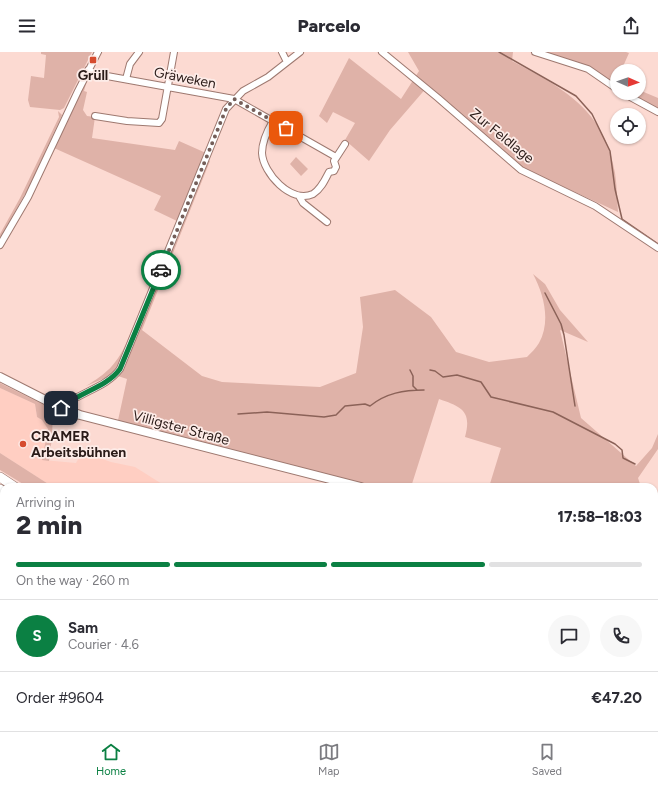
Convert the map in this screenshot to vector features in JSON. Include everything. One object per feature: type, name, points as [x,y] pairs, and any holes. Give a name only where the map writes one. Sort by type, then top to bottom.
[{"type":"highway","points":[[0,477],[9,483]]},
{"type":"main road","name":"Villigster Straße","points":[[0,377],[61,408],[80,415],[345,483]]},
{"type":"street","points":[[0,245],[28,197],[98,52]]},
{"type":"street","points":[[126,79],[128,69],[139,52]]},
{"type":"street","points":[[95,116],[158,124],[162,119],[174,52]]},
{"type":"street","points":[[282,52],[287,62]]},
{"type":"street","points":[[61,408],[70,400],[108,380],[120,369],[226,109],[234,99],[300,52]]},
{"type":"street","name":"Zur Feldlage","points":[[382,52],[521,170],[595,206],[658,248]]},
{"type":"street","points":[[535,52],[581,67],[610,85]]},
{"type":"street","name":"Gräweken","points":[[88,70],[96,74],[234,99],[336,157]]},
{"type":"street","points":[[636,100],[658,112]]},
{"type":"street","points":[[273,121],[265,136],[262,155],[270,172],[277,182],[286,190],[299,196],[303,203],[327,222]]},
{"type":"street","points":[[299,196],[313,193],[319,189],[329,172],[334,171],[336,167],[334,161],[345,144]]},
{"type":"shaded area","points":[[41,52],[92,52],[64,108],[60,110],[30,107],[28,100],[31,76],[44,78],[46,55],[41,54]]},
{"type":"shaded area","points":[[408,52],[513,52],[512,61],[548,81],[579,104],[591,117],[602,133],[610,151],[615,173],[618,212],[523,168],[428,86],[390,130],[369,161],[345,140],[355,123],[333,112],[327,123],[319,116],[349,58],[401,99],[419,71]]},
{"type":"shaded area","points":[[547,52],[629,53],[624,64],[610,64],[610,84],[588,69],[547,57]]},
{"type":"shaded area","points":[[88,77],[84,91],[87,92],[83,110],[87,116],[95,117],[92,138],[175,150],[179,141],[206,153],[118,367],[110,376],[86,386],[110,368],[122,352],[177,221],[154,210],[161,196],[54,148]]},
{"type":"shaded area","points":[[646,93],[658,98],[658,112],[636,100],[646,100]]},
{"type":"shaded area","points":[[58,111],[62,115],[30,185],[0,238],[0,234],[20,198],[59,117]]},
{"type":"shaded area","points":[[296,157],[308,169],[301,176],[290,164]]},
{"type":"shaded area","points":[[206,159],[210,161],[142,330],[202,376],[222,382],[320,387],[356,373],[363,327],[360,297],[395,290],[431,317],[456,352],[489,362],[527,357],[539,343],[545,326],[545,308],[543,299],[533,274],[545,284],[560,310],[588,342],[560,330],[581,418],[636,466],[652,448],[658,434],[658,449],[638,478],[640,483],[490,483],[501,448],[465,437],[467,421],[463,411],[454,405],[439,399],[412,483],[356,483],[117,425],[127,379],[115,375]]},
{"type":"shaded area","points":[[0,383],[50,408],[52,441],[49,461],[42,460],[48,429],[42,420],[37,417],[35,404],[0,388]]},
{"type":"shaded area","name":"CRAMER Arbeitsbühnen","points":[[0,388],[35,404],[37,417],[42,420],[48,429],[43,460],[76,463],[82,452],[111,462],[135,467],[160,483],[47,483],[0,453]]},
{"type":"shaded area","points":[[0,453],[47,483],[21,483],[0,470]]},
{"type":"waterway","points":[[499,52],[576,96],[592,114],[610,151],[615,189],[622,219],[658,244]]},
{"type":"waterway","points":[[545,293],[561,324],[564,335],[575,406]]},
{"type":"waterway","points":[[410,370],[413,376],[413,386],[417,390]]},
{"type":"waterway","points":[[430,370],[435,371],[443,377],[457,375],[481,382],[491,397],[553,412],[615,444],[622,450],[623,458],[635,464]]},
{"type":"waterway","points":[[238,414],[267,412],[324,417],[336,415],[345,406],[365,404],[370,406],[389,395],[424,390]]},
{"type":"way so far","points":[[161,270],[226,109],[234,99],[286,128]]},
{"type":"place","name":"Grüll","points":[[93,60]]},
{"type":"place","name":"CRAMER Arbeitsbühnen","points":[[23,444]]},
{"type":"route","points":[[61,408],[70,400],[108,380],[120,369],[161,270]]}]
